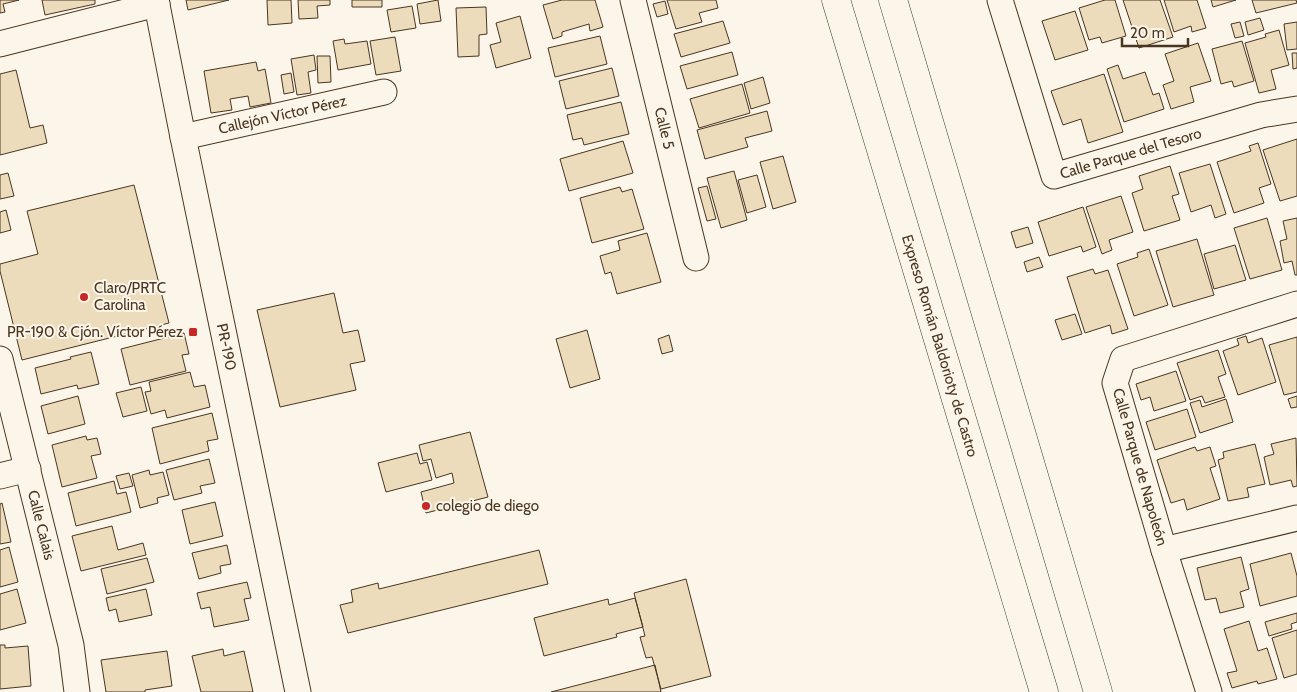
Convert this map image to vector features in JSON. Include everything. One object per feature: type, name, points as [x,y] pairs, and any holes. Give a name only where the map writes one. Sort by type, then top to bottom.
[{"type":"highway","name":"Expreso Román Baldorioty de Castro","points":[[836,0],[1044,692]]},
{"type":"highway","points":[[893,0],[1098,692]]},
{"type":"street","name":"Calle 5","points":[[633,0],[696,258]]},
{"type":"street","name":"Calle Parque del Tesoro","points":[[1000,0],[1054,176],[1261,115],[1297,110]]},
{"type":"street","points":[[0,44],[157,2]]},
{"type":"street","name":"PR-190","points":[[157,2],[183,137],[298,692]]},
{"type":"street","name":"Callejón Víctor Pérez","points":[[183,137],[384,92]]},
{"type":"street","name":"Calle Parque de Napoleón","points":[[1209,692],[1164,550],[1115,383],[1123,359],[1297,304]]},
{"type":"street","name":"Calle Calais","points":[[0,359],[71,645],[77,692]]},
{"type":"street","points":[[0,476],[28,469]]},
{"type":"street","points":[[1164,550],[1297,518]]},
{"type":"building","points":[[0,0],[19,0],[3,4],[5,12],[0,13]]},
{"type":"building","points":[[42,0],[95,0],[95,4],[45,15]]},
{"type":"building","points":[[186,0],[229,0],[188,10]]},
{"type":"building","points":[[267,0],[291,0],[292,23],[268,25]]},
{"type":"building","points":[[298,0],[330,0],[330,5],[317,6],[318,18],[299,19]]},
{"type":"building","points":[[352,0],[382,0],[382,7],[352,7]]},
{"type":"building","points":[[438,0],[441,21],[420,24],[417,4]]},
{"type":"building","points":[[562,0],[595,0],[603,27],[590,31],[589,24],[562,32],[562,36],[553,39],[543,5]]},
{"type":"building","points":[[667,0],[716,0],[718,8],[699,13],[702,22],[676,29]]},
{"type":"building","points":[[1105,0],[1115,0],[1126,36],[1102,43],[1100,37],[1089,40],[1079,8]]},
{"type":"building","points":[[1123,0],[1160,0],[1173,37],[1139,48]]},
{"type":"building","points":[[1164,0],[1197,0],[1206,28],[1192,32],[1191,26],[1174,32]]},
{"type":"building","points":[[1211,0],[1236,0],[1213,7]]},
{"type":"building","points":[[1252,0],[1296,0],[1297,3],[1256,13]]},
{"type":"building","points":[[665,1],[668,14],[657,17],[653,4]]},
{"type":"building","points":[[412,6],[416,28],[391,32],[387,10]]},
{"type":"building","points":[[486,7],[487,34],[479,35],[479,56],[458,57],[456,8]]},
{"type":"building","points":[[1075,11],[1088,50],[1055,60],[1042,21]]},
{"type":"building","points":[[520,16],[531,58],[496,68],[490,45],[501,42],[496,23]]},
{"type":"building","points":[[1260,18],[1264,30],[1248,35],[1245,22]]},
{"type":"building","points":[[723,21],[730,43],[681,57],[674,34]]},
{"type":"building","points":[[1240,22],[1244,36],[1235,38],[1231,24]]},
{"type":"building","points":[[1297,22],[1297,49],[1287,50],[1284,24]]},
{"type":"building","points":[[1279,30],[1289,65],[1271,70],[1276,89],[1259,93],[1245,43],[1266,37],[1265,34]]},
{"type":"building","points":[[600,36],[607,64],[555,77],[548,48]]},
{"type":"building","points":[[395,37],[401,71],[376,75],[370,41]]},
{"type":"building","points":[[344,39],[345,44],[367,41],[371,64],[338,70],[333,41]]},
{"type":"building","points":[[1242,41],[1254,81],[1234,87],[1232,81],[1221,84],[1212,49]]},
{"type":"building","points":[[1198,43],[1211,81],[1190,87],[1194,102],[1171,109],[1163,85],[1174,81],[1165,54]]},
{"type":"building","points":[[732,52],[738,75],[687,89],[680,66]]},
{"type":"building","points":[[1292,53],[1297,53],[1297,68],[1293,69]]},
{"type":"building","points":[[314,55],[316,70],[308,72],[311,93],[297,95],[291,59]]},
{"type":"building","points":[[317,56],[330,56],[331,82],[318,83]]},
{"type":"building","points":[[256,62],[258,71],[265,69],[271,103],[250,107],[248,96],[230,99],[232,110],[211,113],[204,71]]},
{"type":"building","points":[[1118,65],[1123,79],[1145,72],[1153,95],[1159,93],[1164,109],[1124,122],[1107,69]]},
{"type":"building","points":[[612,68],[619,96],[566,109],[559,81]]},
{"type":"building","points":[[16,70],[30,128],[43,125],[47,143],[0,155],[0,74]]},
{"type":"building","points":[[291,73],[294,92],[284,94],[281,75]]},
{"type":"building","points":[[1104,74],[1123,132],[1088,143],[1081,119],[1063,125],[1051,91]]},
{"type":"building","points":[[763,77],[770,103],[751,109],[744,83]]},
{"type":"building","points":[[742,84],[750,113],[699,128],[690,99]]},
{"type":"building","points":[[621,102],[629,134],[584,145],[582,138],[573,140],[567,115]]},
{"type":"building","points":[[767,111],[772,131],[745,138],[748,147],[705,159],[697,130]]},
{"type":"building","points":[[1297,139],[1297,196],[1280,201],[1263,150]]},
{"type":"building","points":[[623,141],[633,173],[569,191],[560,159]]},
{"type":"building","points":[[1258,143],[1271,184],[1259,188],[1264,203],[1234,213],[1217,162],[1251,151],[1249,146]]},
{"type":"building","points":[[783,156],[796,202],[773,209],[760,162]]},
{"type":"building","points":[[1210,164],[1226,214],[1215,218],[1211,205],[1191,212],[1179,173]]},
{"type":"building","points":[[1170,166],[1179,194],[1172,196],[1180,220],[1144,231],[1132,193],[1143,189],[1139,176]]},
{"type":"building","points":[[734,171],[747,220],[721,228],[707,178]]},
{"type":"building","points":[[8,173],[14,196],[0,199],[0,175]]},
{"type":"building","points":[[757,175],[766,207],[747,213],[738,180]]},
{"type":"building","name":"Claro/PRTC Carolina","points":[[134,185],[169,323],[22,360],[0,271],[0,264],[38,254],[27,211]]},
{"type":"building","points":[[707,186],[716,219],[707,221],[698,188]]},
{"type":"building","points":[[620,187],[622,192],[632,189],[644,229],[592,243],[580,198]]},
{"type":"building","points":[[1121,196],[1133,232],[1109,240],[1112,250],[1102,254],[1086,207]]},
{"type":"building","points":[[1083,207],[1096,247],[1083,252],[1081,246],[1049,256],[1038,222]]},
{"type":"building","points":[[6,210],[11,230],[0,233],[0,212]]},
{"type":"building","points":[[1267,218],[1282,270],[1250,279],[1234,228]]},
{"type":"building","points":[[1297,218],[1297,275],[1295,275],[1292,261],[1284,263],[1280,241],[1287,239],[1283,221]]},
{"type":"building","points":[[1028,227],[1033,243],[1016,248],[1011,232]]},
{"type":"building","points":[[647,233],[661,282],[617,294],[611,272],[605,274],[600,256],[620,250],[618,241]]},
{"type":"building","points":[[1197,239],[1214,295],[1173,307],[1156,251]]},
{"type":"building","points":[[1235,245],[1246,280],[1214,289],[1204,254]]},
{"type":"building","points":[[1149,249],[1168,305],[1134,316],[1117,264],[1138,257],[1137,253]]},
{"type":"building","points":[[1039,257],[1043,267],[1027,272],[1024,262]]},
{"type":"building","points":[[1093,269],[1095,274],[1108,270],[1128,329],[1112,334],[1110,325],[1085,333],[1067,277]]},
{"type":"building","points":[[334,293],[343,333],[358,330],[365,361],[350,364],[356,390],[280,407],[257,310]]},
{"type":"building","points":[[1075,314],[1082,334],[1062,340],[1055,320]]},
{"type":"building","points":[[587,330],[600,379],[570,388],[556,339]]},
{"type":"building","points":[[184,333],[189,354],[182,355],[186,371],[130,385],[121,349]]},
{"type":"building","points":[[669,335],[673,351],[662,354],[658,339]]},
{"type":"building","points":[[1246,336],[1248,343],[1262,338],[1276,382],[1238,395],[1223,351],[1239,345],[1237,339]]},
{"type":"building","points":[[1297,337],[1297,392],[1284,395],[1269,345]]},
{"type":"building","points":[[1218,350],[1226,374],[1218,377],[1225,397],[1205,403],[1202,396],[1190,400],[1177,363]]},
{"type":"building","points":[[91,352],[99,384],[78,389],[77,385],[41,394],[35,368]]},
{"type":"building","points":[[1176,371],[1186,401],[1154,411],[1150,397],[1141,400],[1136,384]]},
{"type":"building","points":[[190,372],[194,387],[205,385],[210,407],[167,418],[165,410],[151,414],[145,392],[151,391],[149,382]]},
{"type":"building","points":[[141,387],[147,411],[123,417],[116,393]]},
{"type":"building","points":[[78,396],[85,424],[48,434],[41,406]]},
{"type":"building","points":[[1297,396],[1297,407],[1291,408],[1288,399]]},
{"type":"building","points":[[1226,399],[1233,422],[1200,433],[1190,403],[1200,400],[1202,407]]},
{"type":"building","points":[[1187,409],[1196,437],[1155,450],[1146,422]]},
{"type":"building","points":[[212,413],[218,439],[207,441],[209,451],[160,464],[152,428]]},
{"type":"building","points":[[470,432],[488,497],[426,513],[421,492],[454,483],[452,473],[436,478],[431,459],[423,461],[419,445]]},
{"type":"building","points":[[86,436],[87,440],[97,438],[101,454],[91,456],[97,478],[62,487],[52,445]]},
{"type":"building","points":[[1296,438],[1297,486],[1293,487],[1291,480],[1270,485],[1264,457],[1274,454],[1271,444]]},
{"type":"building","points":[[1255,444],[1265,484],[1247,488],[1249,497],[1228,501],[1218,460],[1224,458],[1223,452]]},
{"type":"building","points":[[1195,447],[1197,451],[1210,447],[1216,466],[1210,468],[1220,499],[1187,510],[1184,499],[1171,503],[1157,460]]},
{"type":"building","points":[[417,453],[420,464],[427,462],[432,480],[386,492],[378,463]]},
{"type":"building","points":[[209,459],[215,483],[200,486],[202,493],[174,500],[166,470]]},
{"type":"building","points":[[149,470],[150,475],[163,472],[169,495],[157,498],[158,503],[140,508],[132,475]]},
{"type":"building","points":[[129,473],[133,486],[120,489],[116,476]]},
{"type":"building","points":[[114,481],[117,494],[126,492],[131,512],[76,526],[68,493]]},
{"type":"building","points":[[215,502],[223,536],[190,544],[182,510]]},
{"type":"building","points":[[2,503],[11,542],[0,544],[0,504]]},
{"type":"building","points":[[112,526],[118,550],[143,543],[146,555],[81,571],[72,536]]},
{"type":"building","points":[[227,545],[231,564],[220,566],[221,573],[199,579],[192,553]]},
{"type":"building","points":[[9,547],[18,582],[0,587],[0,550]]},
{"type":"building","points":[[539,550],[548,584],[348,633],[340,605],[353,602],[351,590],[378,583],[379,589]]},
{"type":"building","points":[[1291,553],[1297,576],[1297,596],[1260,606],[1250,564]]},
{"type":"building","points":[[1241,557],[1249,589],[1240,592],[1244,607],[1220,613],[1216,598],[1205,600],[1197,568]]},
{"type":"building","points":[[147,558],[154,582],[107,594],[101,569]]},
{"type":"building","points":[[686,579],[711,676],[661,689],[652,657],[646,658],[640,637],[645,636],[634,593]]},
{"type":"building","points":[[247,582],[251,598],[244,599],[249,620],[214,627],[210,607],[201,609],[197,593]]},
{"type":"building","points":[[17,589],[26,623],[0,630],[0,594]]},
{"type":"building","points":[[146,589],[152,615],[119,622],[116,609],[109,611],[106,598]]},
{"type":"building","points":[[635,598],[643,627],[616,634],[617,637],[544,656],[534,618],[608,599],[609,605]]},
{"type":"building","points":[[1297,613],[1297,622],[1291,624],[1292,629],[1269,636],[1265,622]]},
{"type":"building","points":[[1249,621],[1258,651],[1267,648],[1277,679],[1258,684],[1257,681],[1232,688],[1227,673],[1237,671],[1224,629]]},
{"type":"building","points":[[1297,630],[1297,674],[1284,678],[1272,638]]},
{"type":"building","points":[[0,645],[5,645],[5,648],[28,646],[31,686],[0,689]]},
{"type":"building","points":[[223,649],[224,656],[244,651],[253,692],[201,692],[192,656]]},
{"type":"building","points":[[167,651],[172,686],[145,690],[145,692],[106,692],[101,660]]},
{"type":"building","points":[[655,665],[661,692],[551,692]]},
{"type":"place","name":"Claro/PRTC Carolina","points":[[84,297]]},
{"type":"place","name":"PR-190 & Cjón. Víctor Pérez","points":[[193,332]]},
{"type":"place","name":"colegio de diego","points":[[426,506]]}]
